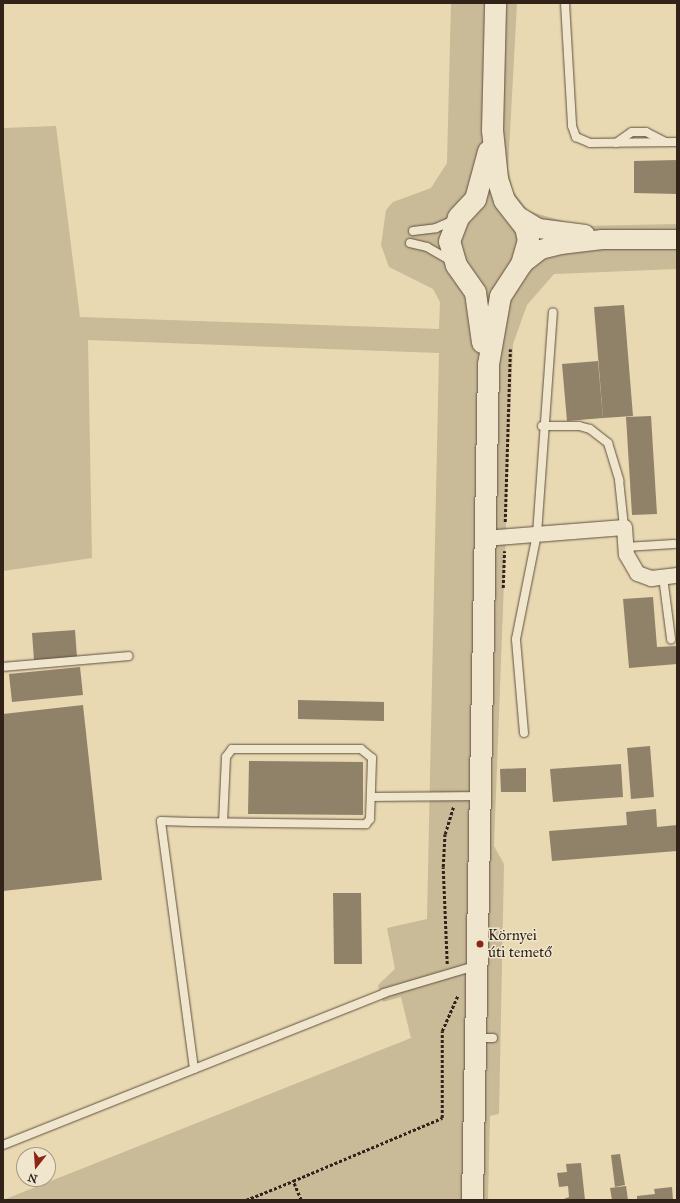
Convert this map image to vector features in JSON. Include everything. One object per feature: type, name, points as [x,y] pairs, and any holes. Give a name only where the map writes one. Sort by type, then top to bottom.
[{"type":"main road","points":[[472,1200],[474,1118],[484,1038],[477,965],[488,364],[497,307],[518,269],[528,240],[518,216],[500,190],[492,130],[495,3]]},
{"type":"main road","points":[[488,364],[483,350],[478,299],[461,269],[449,241],[462,213],[481,184],[492,130]]},
{"type":"main road","points":[[462,213],[477,204],[500,204],[518,216]]},
{"type":"main road","points":[[461,269],[490,282],[518,269]]},
{"type":"street","points":[[518,216],[538,228],[602,239]]},
{"type":"street","points":[[518,269],[540,249],[602,239],[677,239]]},
{"type":"street","points":[[484,538],[624,527],[625,547],[629,563],[637,573],[651,578],[670,576]]},
{"type":"lane","points":[[565,3],[573,132],[584,142],[620,141],[646,132],[666,142],[677,142]]},
{"type":"lane","points":[[412,231],[436,228],[462,213]]},
{"type":"lane","points":[[410,243],[427,247],[461,269]]},
{"type":"lane","points":[[524,733],[516,639],[537,534],[542,426],[553,313]]},
{"type":"lane","points":[[542,426],[579,426],[590,429],[608,442],[619,480],[624,527]]},
{"type":"lane","points":[[625,547],[674,544]]},
{"type":"lane","points":[[670,576],[671,639]]},
{"type":"lane","points":[[3,667],[129,656]]},
{"type":"lane","points":[[194,1069],[161,821],[222,822],[366,824],[370,819],[372,758],[361,749],[232,749],[226,757],[222,822]]},
{"type":"lane","points":[[371,797],[480,796]]},
{"type":"lane","points":[[3,1145],[384,993],[477,965]]},
{"type":"path","points":[[448,974],[445,834],[448,816],[459,796]]},
{"type":"path","points":[[246,1200],[442,1118],[442,1031]]},
{"type":"path","points":[[293,1181],[301,1200]]},
{"type":"shaded area","points":[[451,3],[517,3],[508,169],[513,191],[528,211],[580,226],[677,224],[677,269],[554,274],[527,305],[513,344],[494,846],[504,864],[499,1114],[490,1116],[488,1200],[3,1200],[36,1187],[56,1187],[56,1179],[411,1038],[401,997],[383,1002],[378,985],[395,969],[387,928],[427,919],[439,353],[88,340],[92,558],[3,571],[3,128],[56,126],[80,317],[439,329],[440,302],[433,289],[389,267],[381,245],[386,210],[393,202],[431,188],[447,163]]},
{"type":"building","points":[[677,160],[677,194],[634,193],[634,161]]},
{"type":"building","points":[[624,305],[633,416],[603,418],[594,307]]},
{"type":"building","points":[[598,361],[603,418],[567,421],[562,364]]},
{"type":"building","points":[[651,416],[657,514],[632,515],[626,417]]},
{"type":"building","points":[[653,597],[657,647],[677,646],[677,664],[629,668],[623,599]]},
{"type":"building","points":[[75,630],[77,657],[34,660],[32,633]]},
{"type":"building","points":[[80,667],[83,695],[12,702],[9,674]]},
{"type":"building","points":[[298,700],[384,702],[384,721],[298,719]]},
{"type":"building","points":[[83,705],[102,880],[3,891],[3,714]]},
{"type":"building","points":[[650,746],[654,797],[631,799],[627,748]]},
{"type":"building","points":[[249,761],[363,762],[363,815],[248,814]]},
{"type":"building","points":[[621,764],[623,797],[553,802],[550,769]]},
{"type":"building","points":[[526,768],[526,792],[501,792],[500,769]]},
{"type":"building","points":[[656,809],[657,827],[677,825],[677,851],[552,861],[549,831],[627,825],[626,812]]},
{"type":"building","points":[[333,893],[361,893],[362,964],[334,964]]},
{"type":"building","points":[[620,1154],[625,1185],[615,1187],[611,1155]]},
{"type":"building","points":[[581,1163],[585,1200],[561,1200],[569,1197],[568,1186],[559,1187],[557,1173],[567,1172],[566,1164]]},
{"type":"building","points":[[626,1186],[628,1200],[612,1200],[610,1188]]},
{"type":"building","points":[[672,1187],[673,1200],[637,1200],[637,1196],[655,1194],[654,1189]]},
{"type":"place","name":"Környei úti temető","points":[[480,944]]}]
